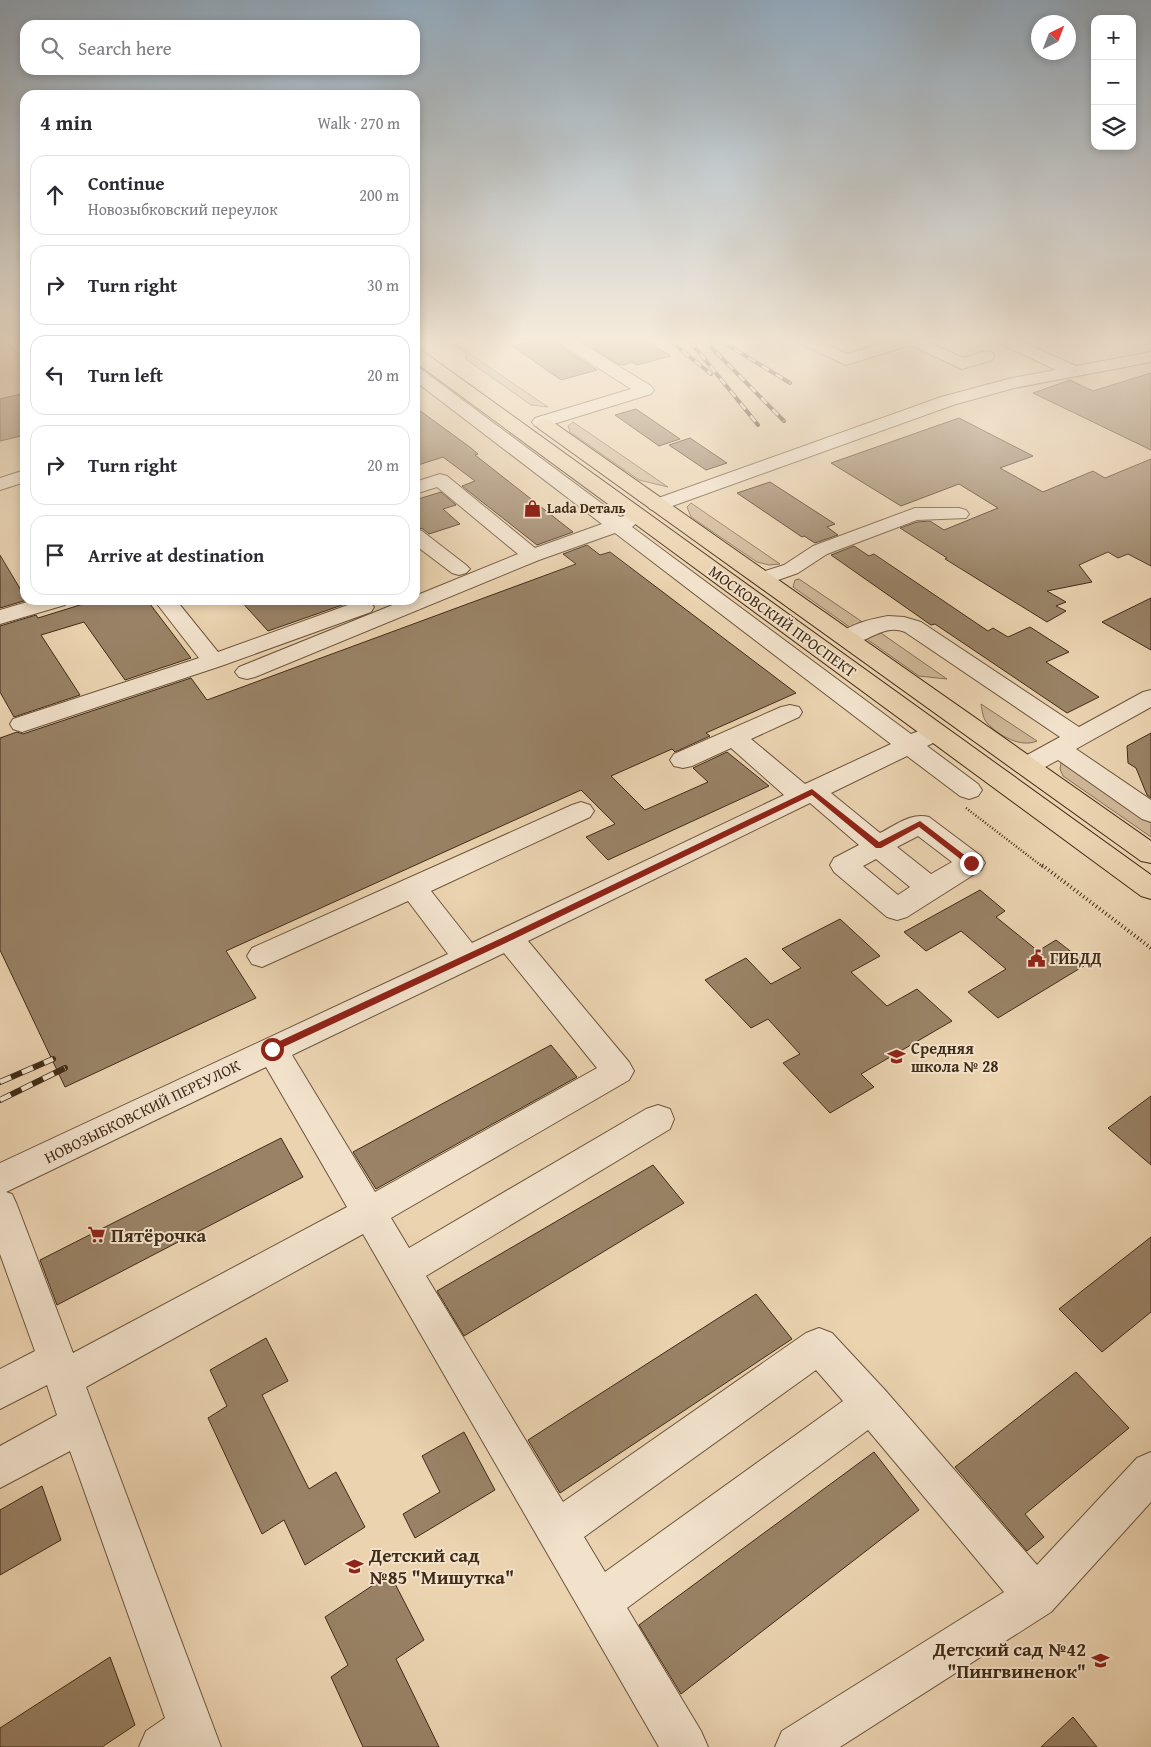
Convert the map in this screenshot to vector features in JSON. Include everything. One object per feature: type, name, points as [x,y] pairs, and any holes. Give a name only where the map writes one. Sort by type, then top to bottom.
[{"type":"main road","name":"МОСКОВСКИЙ ПРОСПЕКТ","points":[[510,423],[649,511],[764,579],[1151,854]]},
{"type":"main road","name":"МОСКОВСКИЙ ПРОСПЕКТ","points":[[542,423],[649,511],[934,733],[1151,889]]},
{"type":"main road","points":[[934,733],[961,719]]},
{"type":"street","points":[[490,423],[616,526],[969,790]]},
{"type":"street","points":[[420,601],[532,556],[616,526],[649,511],[889,423]]},
{"type":"street","points":[[0,484],[20,478]]},
{"type":"street","points":[[420,486],[440,480],[532,556]]},
{"type":"street","points":[[764,579],[792,569],[820,550],[915,514],[959,514]]},
{"type":"street","points":[[420,539],[459,569]]},
{"type":"street","points":[[420,560],[440,554]]},
{"type":"street","points":[[0,617],[40,605]]},
{"type":"street","points":[[169,605],[213,662]]},
{"type":"street","points":[[22,724],[213,662],[363,607],[361,605]]},
{"type":"street","points":[[246,672],[411,605]]},
{"type":"street","points":[[848,638],[890,621],[901,621],[913,627],[1068,743],[1151,814]]},
{"type":"street","points":[[1027,766],[1151,697]]},
{"type":"street","points":[[683,760],[790,712]]},
{"type":"street","name":"НОВОЗЫБКОВСКИЙ ПЕРЕУЛОК","points":[[0,1179],[509,938],[934,733]]},
{"type":"street","points":[[734,737],[878,846],[929,888]]},
{"type":"street","points":[[262,956],[581,811]]},
{"type":"street","points":[[920,823],[971,863],[929,888],[897,910],[844,865],[920,823]]},
{"type":"street","points":[[412,887],[467,957]]},
{"type":"street","points":[[0,1390],[61,1368],[369,1212],[618,1071],[509,938]]},
{"type":"street","points":[[272,1049],[685,1747]]},
{"type":"street","points":[[403,1270],[658,1119]]},
{"type":"street","points":[[0,1205],[81,1423],[184,1741]]},
{"type":"street","points":[[557,1531],[819,1346],[871,1404],[1036,1598]]},
{"type":"street","points":[[600,1602],[871,1404]]},
{"type":"street","points":[[0,1468],[81,1423]]},
{"type":"street","points":[[800,1746],[1036,1598],[1151,1472]]},
{"type":"shaded area","points":[[574,423],[668,487],[639,480],[570,432],[568,426]]},
{"type":"shaded area","points":[[691,503],[780,564],[769,565],[757,562],[691,517],[687,507]]},
{"type":"shaded area","points":[[799,579],[864,623],[851,628],[793,587],[795,580]]},
{"type":"shaded area","points":[[878,631],[947,679],[919,676],[864,637]]},
{"type":"shaded area","points":[[981,704],[1037,741],[1031,743],[1017,742],[1004,736],[992,728],[986,721]]},
{"type":"shaded area","points":[[1067,762],[1151,822],[1151,837],[1063,776],[1060,769],[1061,763]]},
{"type":"building","points":[[0,423],[20,423],[20,436],[0,441]]},
{"type":"building","points":[[420,423],[436,423],[471,448],[478,454],[475,455],[573,532],[537,545],[462,486],[475,481],[443,457],[420,464]]},
{"type":"building","points":[[626,423],[656,423],[680,439],[659,446]]},
{"type":"building","points":[[946,423],[968,423],[1033,456],[1000,468],[1043,492],[1093,471],[1105,478],[1151,459],[1151,566],[1128,554],[1118,558],[1108,552],[1079,565],[1092,582],[1047,591],[1066,602],[1056,606],[1066,611],[1047,622],[945,559],[947,558],[900,528],[917,522],[930,521],[944,530],[998,508],[959,484],[901,506],[831,463]]},
{"type":"building","points":[[1094,423],[1151,423],[1151,450]]},
{"type":"building","points":[[690,438],[727,463],[706,470],[669,445]]},
{"type":"building","points":[[770,482],[835,524],[827,527],[838,535],[815,543],[804,536],[802,537],[737,493]]},
{"type":"building","points":[[441,492],[456,505],[443,509],[460,524],[429,534],[420,528],[420,498]]},
{"type":"building","points":[[587,545],[600,555],[610,552],[796,693],[706,733],[710,736],[675,752],[672,749],[611,776],[645,810],[708,782],[693,768],[727,752],[769,786],[608,860],[586,837],[615,824],[581,790],[226,951],[256,998],[65,1087],[0,950],[0,738],[17,732],[23,734],[191,678],[207,700],[576,564],[563,554]]},
{"type":"building","points":[[854,546],[869,556],[874,554],[988,631],[993,628],[1008,637],[1030,627],[1069,652],[1046,662],[1099,697],[1067,713],[935,624],[931,625],[831,555]]},
{"type":"building","points":[[0,555],[20,589],[20,602],[0,608]]},
{"type":"building","points":[[1151,598],[1151,650],[1102,622]]},
{"type":"building","points":[[80,605],[151,605],[191,658],[125,680],[84,622],[41,635],[80,695],[14,717],[0,692],[0,626],[36,615],[38,618]]},
{"type":"building","points":[[245,605],[342,605],[268,631]]},
{"type":"building","points":[[1151,733],[1151,798],[1147,795],[1136,768],[1128,763],[1127,746]]},
{"type":"building","name":"ГИБДД","points":[[980,890],[1005,911],[996,917],[1038,951],[1056,940],[1087,964],[998,1018],[968,992],[1006,969],[961,931],[926,951],[904,932]]},
{"type":"building","points":[[840,919],[880,956],[851,972],[887,1006],[917,989],[952,1021],[861,1074],[874,1087],[830,1113],[783,1063],[800,1054],[768,1019],[751,1028],[705,980],[746,958],[771,984],[801,968],[782,949]]},
{"type":"building","points":[[551,1045],[577,1077],[376,1189],[353,1152]]},
{"type":"building","points":[[1151,1096],[1151,1165],[1108,1128]]},
{"type":"building","points":[[281,1138],[303,1177],[57,1305],[40,1260]]},
{"type":"building","points":[[653,1165],[684,1203],[464,1336],[437,1291]]},
{"type":"building","points":[[1151,1237],[1151,1312],[1102,1352],[1059,1309]]},
{"type":"building","points":[[756,1294],[792,1339],[560,1493],[528,1440]]},
{"type":"building","points":[[266,1338],[288,1381],[262,1395],[309,1489],[336,1472],[365,1527],[305,1565],[284,1520],[262,1534],[208,1418],[227,1406],[210,1370]]},
{"type":"building","points":[[1076,1372],[1129,1428],[1025,1514],[1044,1537],[1027,1551],[955,1467]]},
{"type":"building","points":[[464,1432],[495,1490],[415,1538],[403,1514],[440,1492],[422,1456]]},
{"type":"building","points":[[874,1452],[919,1510],[681,1694],[639,1625]]},
{"type":"building","points":[[42,1486],[61,1540],[0,1575],[0,1510]]},
{"type":"building","points":[[390,1574],[424,1640],[396,1659],[439,1747],[363,1747],[331,1677],[348,1665],[325,1617]]},
{"type":"building","points":[[110,1657],[135,1725],[102,1747],[0,1747],[0,1728]]},
{"type":"building","points":[[1073,1717],[1097,1747],[1041,1747]]},
{"type":"railway","points":[[0,1082],[53,1059]]},
{"type":"railway","points":[[0,1100],[65,1068]]},
{"type":"place","name":"Lada Dеталь","points":[[533,508]]},
{"type":"place","name":"ГИБДД","points":[[1036,958]]},
{"type":"place","name":"Средняя школа № 28","points":[[897,1057]]},
{"type":"place","name":"Пятёрочка","points":[[97,1235]]},
{"type":"place","name":"Детский сад №85 \"Мишутка\"","points":[[355,1566]]},
{"type":"place","name":"Детский сад №42 \"Пингвиненок\"","points":[[1100,1660]]},
{"type":"route","points":[[272,1049],[509,938],[812,791],[878,846],[920,823],[971,863]]}]
